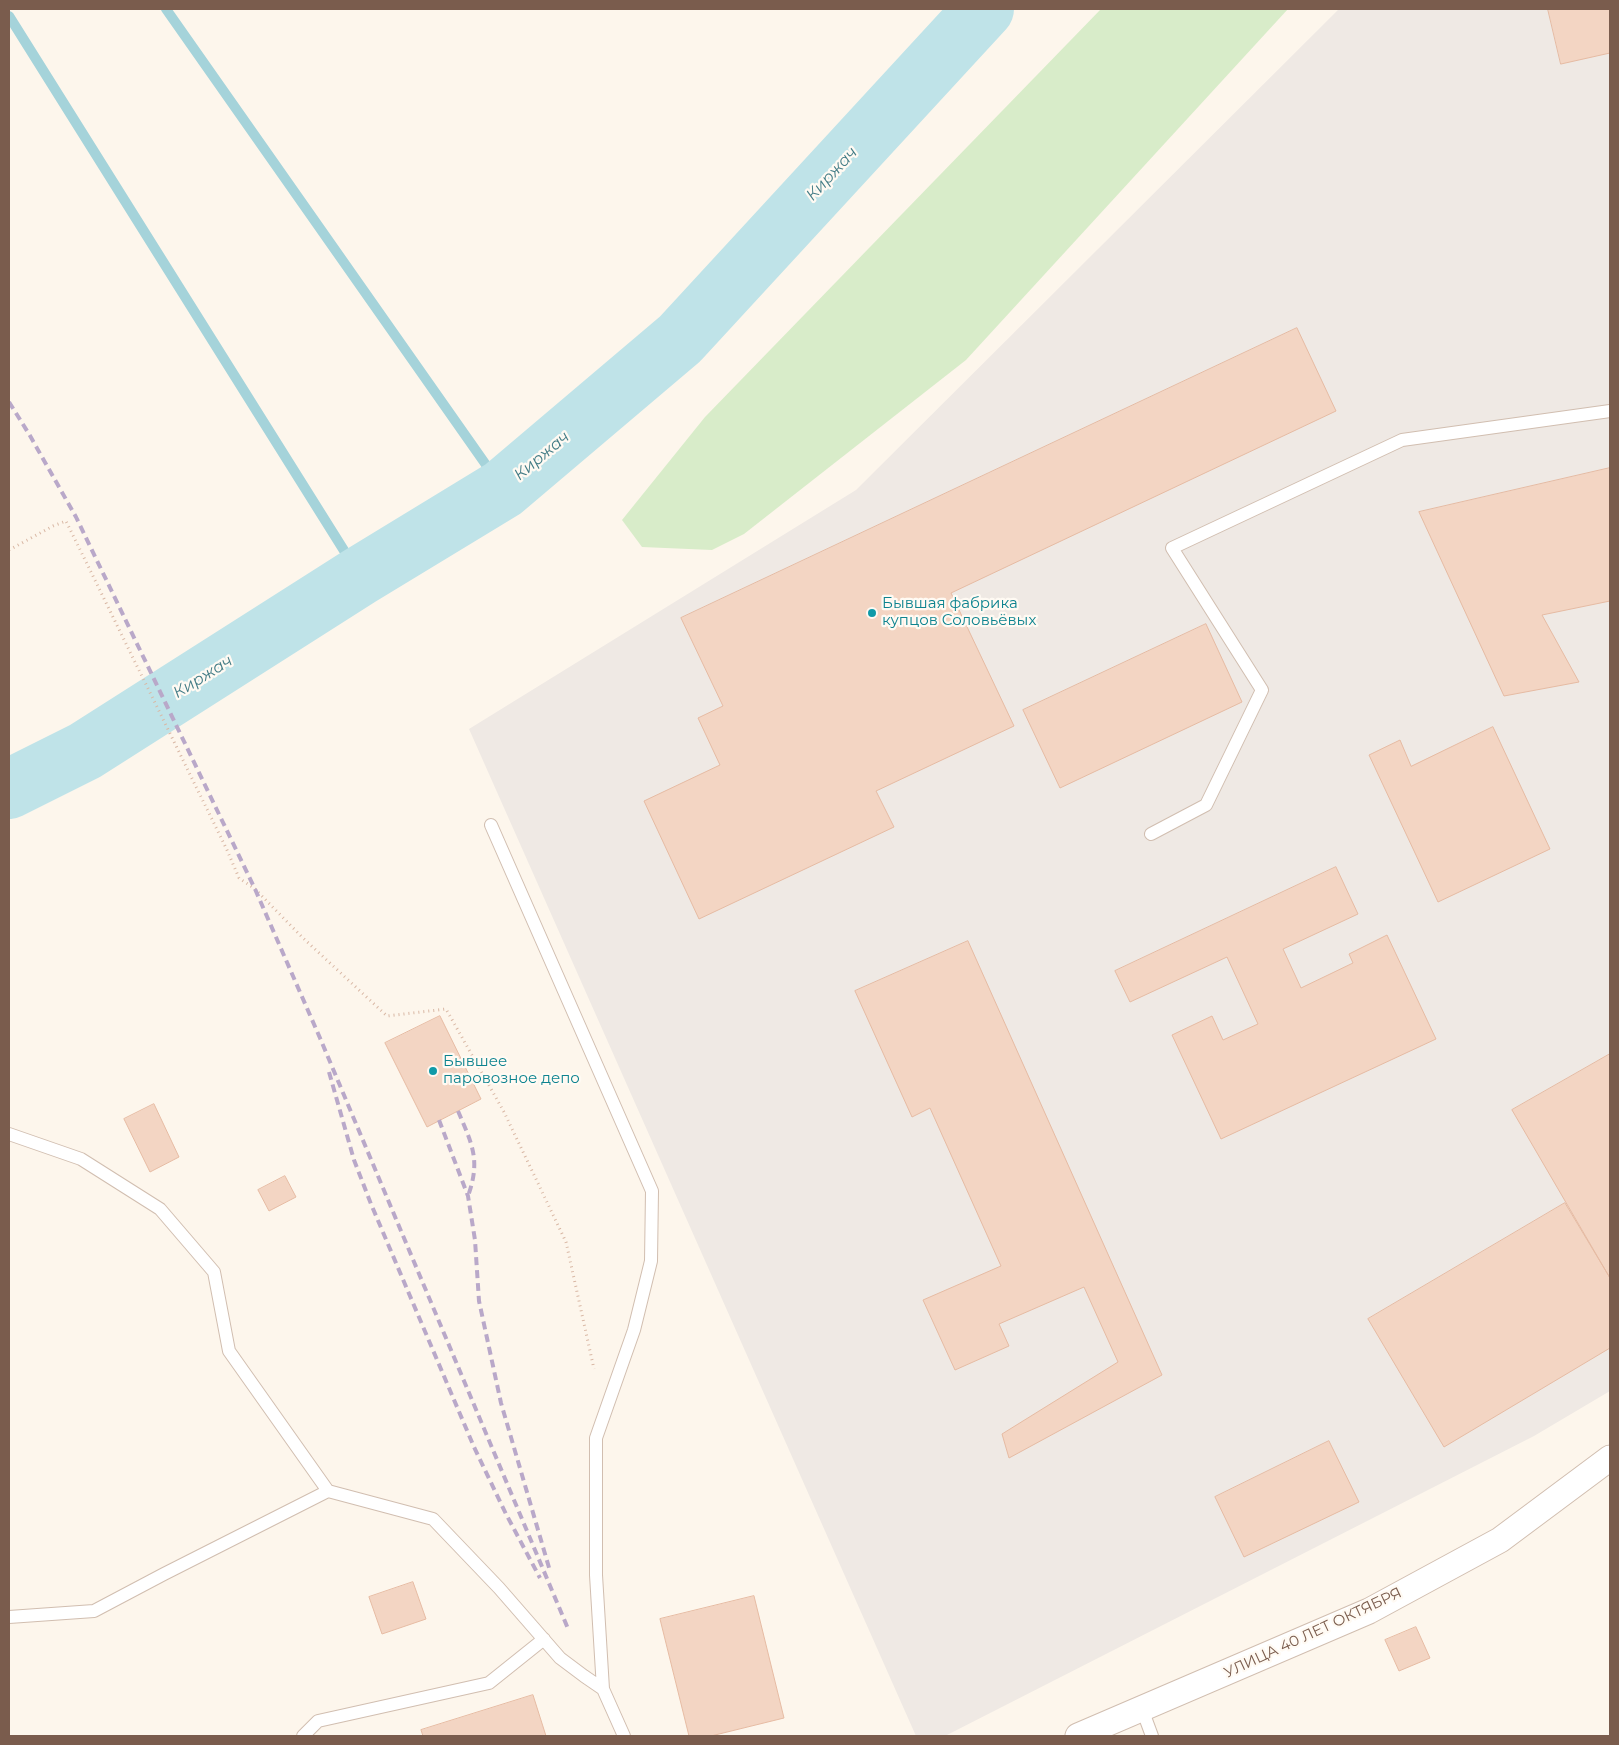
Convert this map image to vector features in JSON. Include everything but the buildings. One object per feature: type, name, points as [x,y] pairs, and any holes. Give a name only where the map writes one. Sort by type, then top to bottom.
[{"type":"street","name":"УЛИЦА 40 ЛЕТ ОКТЯБРЯ","points":[[1078,1736],[1360,1615],[1500,1540],[1610,1458]]},
{"type":"lane","points":[[1151,834],[1206,805],[1262,690],[1172,548],[1402,440],[1610,411]]},
{"type":"lane","points":[[491,825],[652,1191],[651,1261],[634,1330],[596,1438],[596,1575],[603,1688],[624,1736]]},
{"type":"lane","points":[[9,1134],[81,1159],[160,1209],[214,1272],[228,1351],[328,1491],[433,1519],[499,1588],[560,1658],[603,1688]]},
{"type":"lane","points":[[9,1617],[94,1611],[328,1491]]},
{"type":"lane","points":[[303,1736],[318,1721],[489,1682],[544,1639]]},
{"type":"lane","points":[[1142,1709],[1152,1736]]},
{"type":"path","points":[[9,550],[52,526],[66,521],[239,878],[255,888],[303,938],[387,1016],[446,1009],[504,1112],[566,1242],[605,1414]]},
{"type":"shaded area","points":[[1339,9],[1610,9],[1610,1391],[1534,1436],[945,1736],[916,1736],[469,729],[856,490]]},
{"type":"green space","points":[[1101,9],[1288,9],[966,360],[744,534],[712,550],[642,547],[622,520],[705,417]]},
{"type":"waterway","points":[[166,9],[503,489]]},
{"type":"waterway","name":"Киржач","points":[[9,789],[85,751],[360,576],[503,489],[680,339],[984,9]]},
{"type":"waterway","points":[[9,16],[360,576]]},
{"type":"railway","points":[[9,402],[76,517],[255,889],[320,1038],[569,1631]]},
{"type":"railway","points":[[329,1072],[354,1160],[371,1204],[474,1447],[506,1514],[540,1578]]},
{"type":"railway","points":[[458,1111],[473,1152],[474,1172],[468,1196]]},
{"type":"railway","points":[[439,1120],[468,1196],[475,1240],[479,1301],[501,1403],[550,1571]]},
{"type":"place","name":"Бывшая фабрика купцов Соловьёвых","points":[[872,613]]},
{"type":"place","name":"Бывшее паровозное депо","points":[[433,1071]]}]
